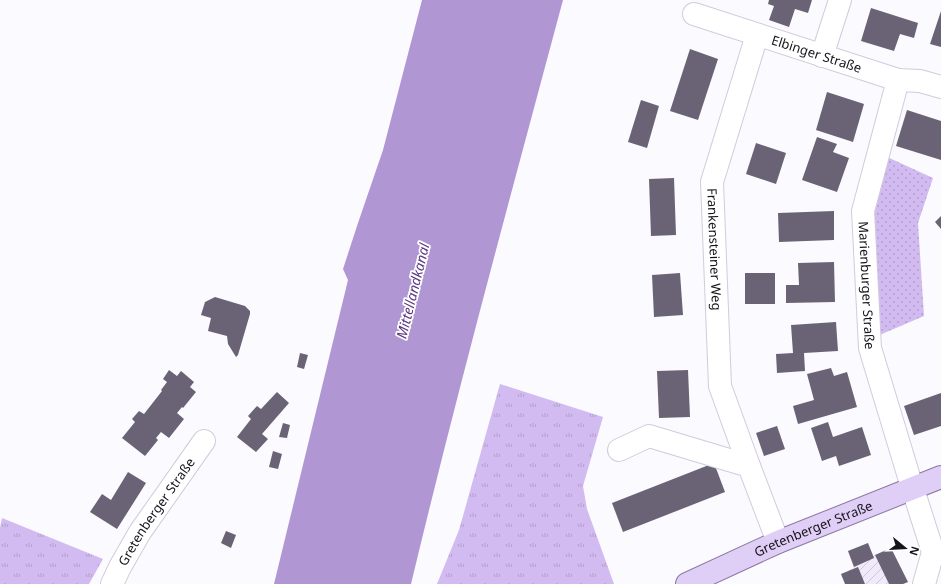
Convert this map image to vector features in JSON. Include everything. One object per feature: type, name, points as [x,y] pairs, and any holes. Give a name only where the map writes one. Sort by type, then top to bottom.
[{"type":"main road","name":"Gretenberger Straße","points":[[687,584],[778,542],[941,477]]},
{"type":"street","points":[[822,56],[840,0]]},
{"type":"street","name":"Elbinger Straße","points":[[694,14],[898,80],[920,81],[941,87]]},
{"type":"street","name":"Frankensteiner Weg","points":[[757,35],[712,182],[720,386],[778,542]]},
{"type":"street","name":"Marienburger Straße","points":[[898,80],[863,211],[870,348],[933,552],[924,584]]},
{"type":"street","points":[[619,450],[649,436],[749,466]]},
{"type":"street","name":"Gretenberger Straße","points":[[112,584],[140,532],[204,441]]},
{"type":"shaded area","points":[[868,543],[873,556],[891,548],[908,582],[903,584],[845,584],[841,574],[854,568],[848,551]]},
{"type":"green space","points":[[885,156],[933,178],[918,223],[924,316],[875,337],[869,208]]},
{"type":"green space","points":[[500,384],[603,417],[583,486],[587,509],[614,584],[437,584],[459,530]]},
{"type":"green space","points":[[2,518],[103,559],[89,584],[0,584],[0,528]]},
{"type":"water","name":"Mittellandkanal","points":[[422,0],[563,0],[466,364],[411,584],[274,584],[348,280],[343,269],[383,150]]},
{"type":"building","points":[[769,0],[812,0],[808,13],[795,9],[789,27],[769,20],[774,6],[768,4]]},
{"type":"building","points":[[871,8],[918,23],[914,38],[900,34],[894,51],[861,41]]},
{"type":"building","points":[[941,11],[941,47],[930,44]]},
{"type":"building","points":[[690,49],[718,59],[698,120],[670,111]]},
{"type":"building","points":[[827,92],[864,104],[853,142],[816,130]]},
{"type":"building","points":[[641,100],[659,106],[647,148],[628,142]]},
{"type":"building","points":[[907,110],[941,121],[941,160],[896,146]]},
{"type":"building","points":[[817,137],[837,144],[833,152],[849,158],[837,192],[802,180]]},
{"type":"building","points":[[756,143],[786,153],[776,184],[746,174]]},
{"type":"building","points":[[674,178],[676,235],[651,236],[649,179]]},
{"type":"building","points":[[834,211],[834,240],[779,242],[778,213]]},
{"type":"building","points":[[941,216],[941,229],[935,222]]},
{"type":"building","points":[[834,262],[835,302],[786,303],[786,285],[799,285],[798,263]]},
{"type":"building","points":[[680,273],[683,315],[654,317],[652,275]]},
{"type":"building","points":[[745,273],[775,273],[775,304],[745,304]]},
{"type":"building","points":[[215,297],[245,306],[250,311],[238,355],[236,357],[228,344],[227,336],[208,331],[211,318],[201,315],[205,302]]},
{"type":"building","points":[[836,322],[838,351],[804,353],[805,371],[777,373],[776,354],[793,353],[791,325]]},
{"type":"building","points":[[300,353],[308,355],[304,369],[297,367]]},
{"type":"building","points":[[831,368],[834,376],[847,372],[857,407],[798,424],[793,406],[814,400],[807,374]]},
{"type":"building","points":[[169,370],[177,376],[181,371],[194,382],[190,387],[196,392],[177,413],[184,419],[169,438],[161,432],[156,438],[158,440],[145,456],[122,438],[135,422],[132,419],[139,411],[144,414],[162,391],[161,390],[167,382],[163,379]]},
{"type":"building","points":[[688,370],[690,417],[659,418],[657,371]]},
{"type":"building","points":[[277,392],[289,403],[262,434],[268,439],[256,452],[237,437],[251,419],[248,416],[257,406],[261,409]]},
{"type":"building","points":[[941,393],[941,426],[914,435],[904,406]]},
{"type":"building","points":[[828,422],[833,437],[862,427],[871,455],[839,466],[836,456],[822,461],[811,428]]},
{"type":"building","points":[[283,423],[290,425],[287,438],[279,437]]},
{"type":"building","points":[[777,426],[785,449],[764,456],[756,433]]},
{"type":"building","points":[[273,451],[282,454],[278,469],[269,467]]},
{"type":"building","points":[[714,463],[725,492],[623,532],[612,503]]},
{"type":"building","points":[[128,472],[146,483],[117,529],[90,512],[102,494],[111,500]]},
{"type":"building","points":[[226,531],[236,535],[231,548],[221,543]]},
{"type":"building","points":[[868,543],[874,558],[854,567],[848,551]]},
{"type":"building","points":[[891,548],[908,582],[903,584],[889,584],[875,555]]},
{"type":"building","points":[[858,567],[865,584],[845,584],[841,574]]}]
